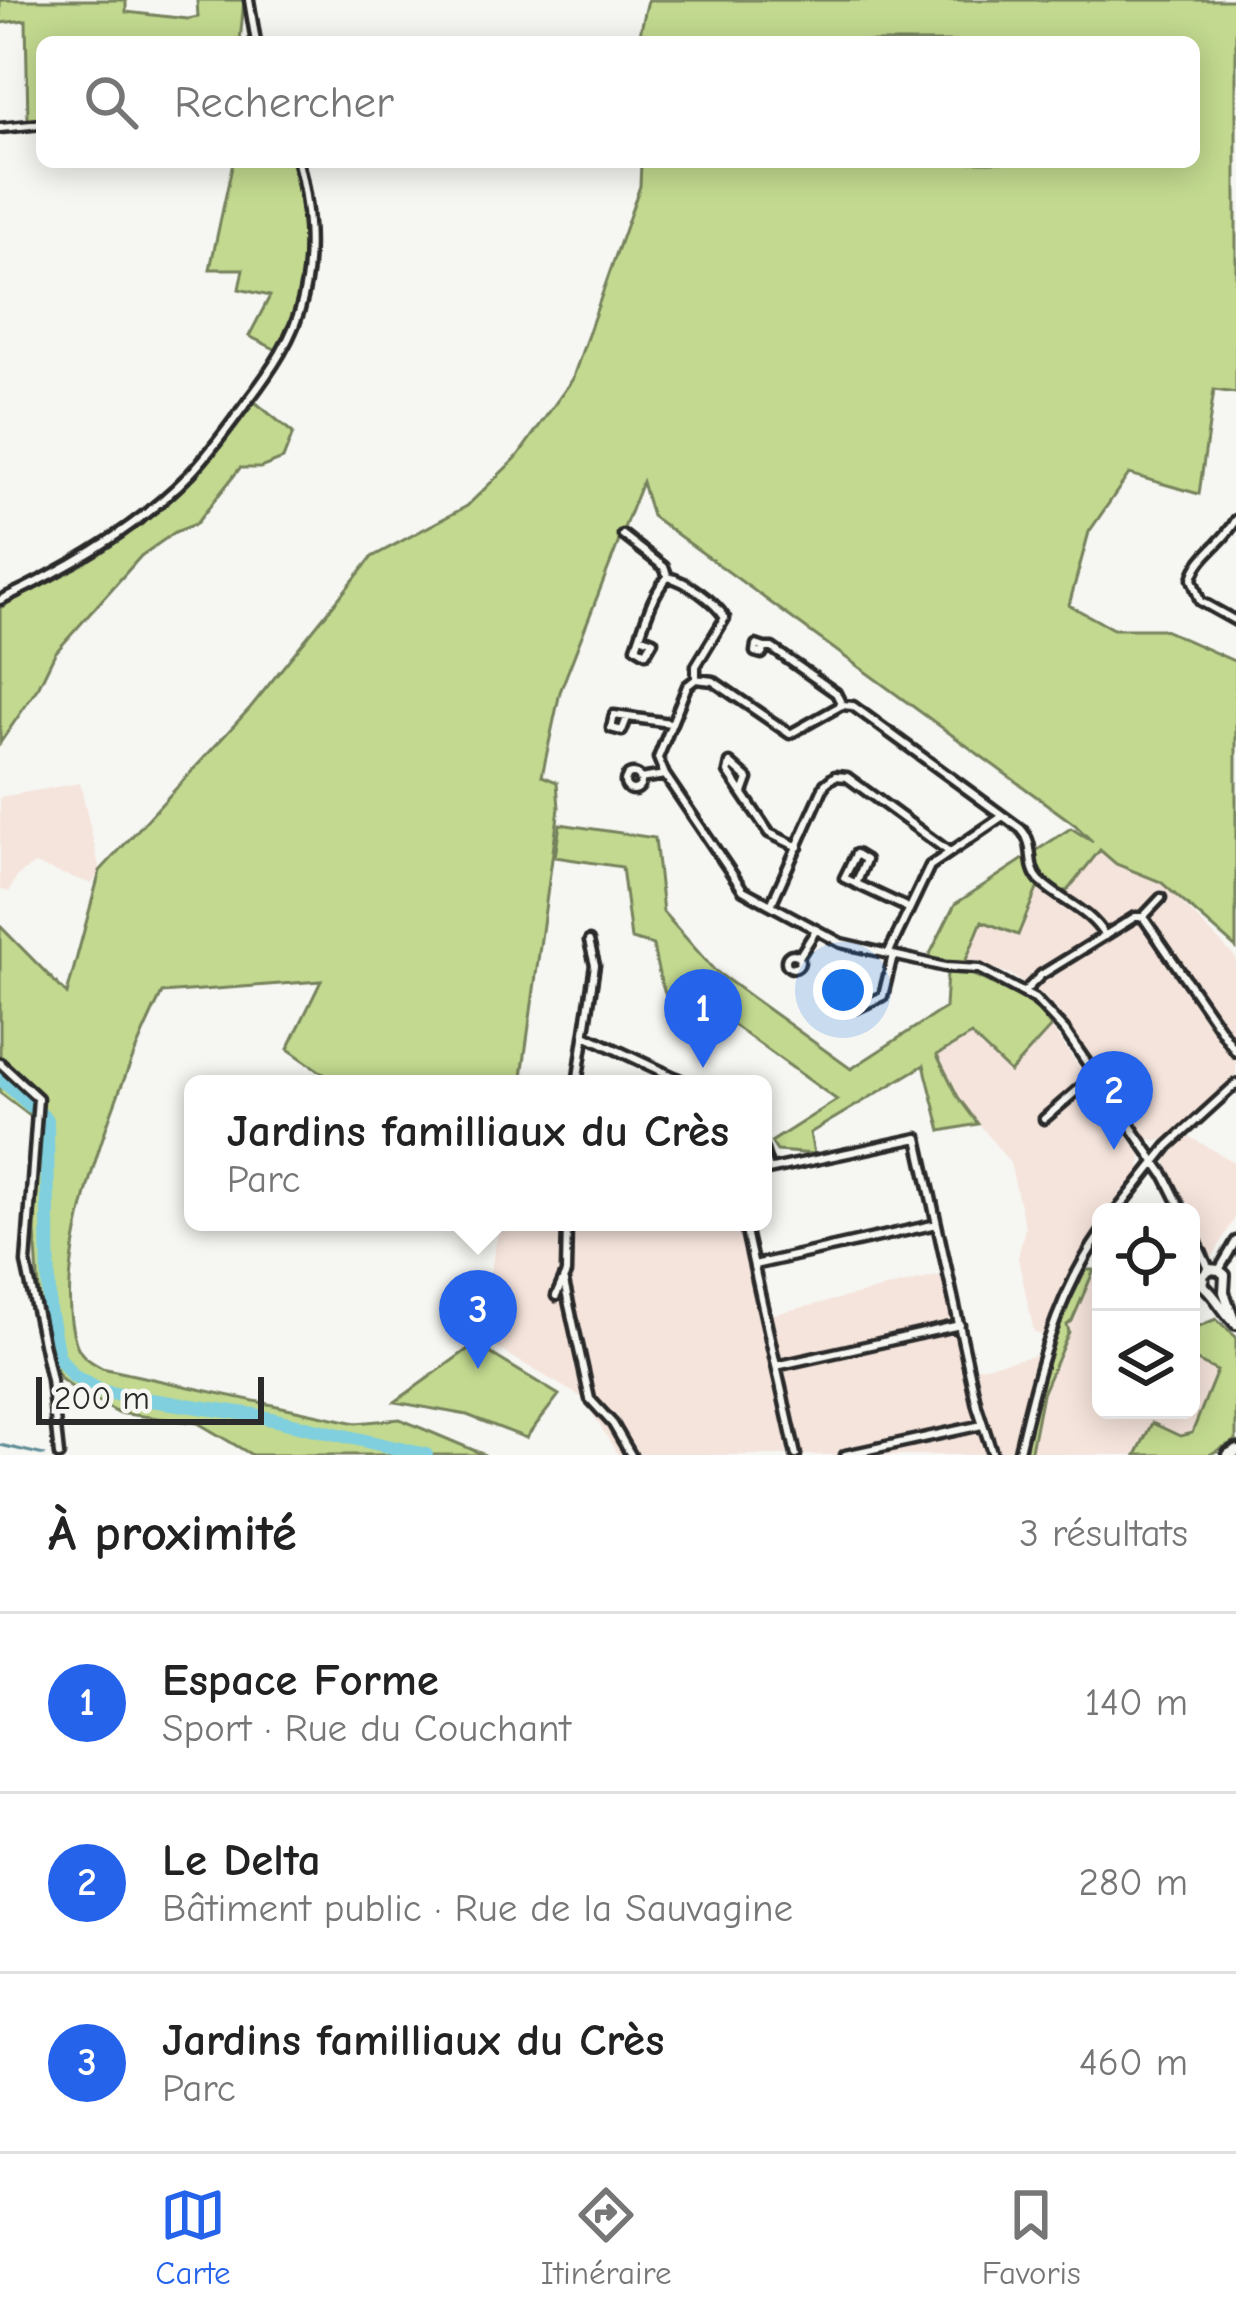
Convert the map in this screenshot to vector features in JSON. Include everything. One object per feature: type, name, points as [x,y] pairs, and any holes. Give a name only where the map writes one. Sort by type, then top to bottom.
[{"type":"street","points":[[249,0],[255,36]]},
{"type":"street","points":[[0,128],[36,125]]},
{"type":"street","points":[[0,600],[110,539],[152,508],[189,475],[256,390],[296,322],[303,301],[308,218],[299,168]]},
{"type":"street","points":[[1236,520],[1223,541],[1199,562],[1192,579],[1200,601],[1236,621]]},
{"type":"street","points":[[623,535],[664,567],[668,577]]},
{"type":"street","points":[[640,636],[668,577]]},
{"type":"street","points":[[668,577],[680,580],[725,618],[696,666],[696,679]]},
{"type":"street","points":[[765,648],[772,648],[836,693],[842,705]]},
{"type":"street","points":[[1105,936],[1093,917],[1036,876],[1029,837],[853,706],[842,705],[790,734],[713,681],[696,679],[687,686],[660,752],[665,776],[735,882],[841,943],[945,967],[980,969],[1025,991],[1054,1016],[1165,1176],[1178,1203]]},
{"type":"street","points":[[627,718],[670,724]]},
{"type":"street","points":[[743,793],[748,779],[730,763],[726,768],[769,833],[797,847]]},
{"type":"street","points":[[771,905],[825,784],[842,775],[949,851]]},
{"type":"street","points":[[640,779],[665,776]]},
{"type":"street","points":[[857,1008],[883,996],[891,955],[926,872],[1003,816]]},
{"type":"street","points":[[856,884],[866,860],[856,854],[844,878],[856,884],[908,908]]},
{"type":"street","points":[[1025,991],[1041,976],[1143,916],[1162,898]]},
{"type":"street","points":[[1143,916],[1236,1052]]},
{"type":"street","points":[[799,957],[816,930]]},
{"type":"street","points":[[578,1075],[595,965],[590,941]]},
{"type":"street","points":[[585,1035],[671,1075]]},
{"type":"street","points":[[0,1063],[38,1100],[26,1263],[51,1380],[59,1455]]},
{"type":"street","points":[[1044,1119],[1095,1075]]},
{"type":"street","points":[[1123,1203],[1168,1146],[1236,1084]]},
{"type":"street","points":[[772,1169],[918,1138],[993,1455]]},
{"type":"street","points":[[754,1265],[937,1224]]},
{"type":"street","points":[[567,1231],[564,1282],[590,1399],[613,1424],[631,1455]]},
{"type":"street","points":[[746,1231],[796,1455]]},
{"type":"street","points":[[1236,1241],[1203,1282],[1236,1323]]},
{"type":"street","points":[[1200,1245],[1214,1269],[1225,1275],[1223,1286],[1236,1323]]},
{"type":"street","points":[[1018,1455],[1041,1355],[1076,1272],[1092,1247]]},
{"type":"street","points":[[556,1296],[564,1282]]},
{"type":"street","points":[[1213,1291],[1223,1286]]},
{"type":"street","points":[[776,1366],[960,1325]]},
{"type":"street","points":[[845,1455],[983,1425]]},
{"type":"shaded area","points":[[80,783],[100,871],[92,884],[34,864],[17,876],[9,892],[0,889],[0,797]]},
{"type":"shaded area","points":[[1100,850],[1116,864],[1161,882],[1236,958],[1236,1075],[1168,1138],[1158,1141],[1147,1138],[1046,998],[1010,974],[966,960],[983,921]]},
{"type":"shaded area","points":[[1051,1027],[1141,1155],[1140,1173],[1116,1203],[1092,1203],[1092,1236],[1044,1336],[1034,1332],[1018,1258],[1025,1227],[1010,1163],[958,1097],[937,1055],[971,1035],[1010,1072]]},
{"type":"shaded area","points":[[1190,1137],[1236,1163],[1236,1216],[1212,1258],[1200,1233],[1200,1203],[1186,1203],[1165,1160],[1180,1141]]},
{"type":"shaded area","points":[[498,1231],[750,1231],[770,1315],[941,1275],[985,1455],[618,1455],[583,1398],[478,1337]]},
{"type":"shaded area","points":[[1092,1279],[1092,1419],[1198,1419],[1192,1433],[1139,1455],[998,1455],[975,1368],[1049,1353]]},
{"type":"shaded area","points":[[1200,1362],[1218,1371],[1200,1414]]},
{"type":"green space","points":[[0,0],[126,0],[126,12],[188,19],[198,17],[197,0],[244,0],[241,36],[36,36],[36,120],[28,121],[26,20],[0,23]]},
{"type":"green space","points":[[648,0],[1236,0],[1236,393],[1214,390],[1199,494],[1129,474],[1089,532],[1069,605],[1113,629],[1162,629],[1236,662],[1236,948],[1161,882],[1116,864],[1100,850],[1067,891],[1037,889],[1018,935],[982,921],[966,960],[969,973],[1033,1003],[1051,1027],[1010,1072],[971,1035],[937,1055],[978,1124],[941,1131],[924,1065],[810,1133],[814,1154],[777,1151],[772,1141],[837,1100],[725,1019],[705,1048],[669,1001],[653,945],[631,939],[622,867],[555,857],[560,824],[655,838],[663,912],[714,970],[851,1069],[945,1008],[947,972],[928,958],[955,904],[1071,828],[1093,842],[652,516],[642,482],[560,692],[542,776],[557,782],[559,808],[522,1075],[325,1075],[288,1049],[321,981],[162,993],[110,1116],[80,1216],[72,1264],[70,1308],[76,1343],[83,1355],[102,1368],[356,1423],[400,1419],[485,1455],[252,1455],[198,1423],[118,1413],[61,1379],[49,1355],[35,1233],[38,1122],[0,1093],[0,926],[67,994],[100,871],[250,708],[372,557],[467,506],[517,457],[572,380],[640,186],[641,168],[1200,168],[1200,36],[639,36]]},
{"type":"green space","points":[[232,168],[294,168],[304,235],[302,280],[277,350],[249,336],[270,296],[239,289],[243,269],[210,269]]},
{"type":"green space","points":[[255,402],[293,433],[283,459],[260,468],[240,468],[196,524],[175,532],[141,556],[55,653],[0,743],[0,608],[103,550],[169,500]]},
{"type":"green space","points":[[1085,1270],[1092,1270],[1042,1394],[1030,1455],[1022,1455],[1052,1340]]},
{"type":"green space","points":[[1216,1319],[1236,1337],[1236,1440],[1209,1455],[1136,1455],[1152,1423],[1180,1436],[1192,1433],[1200,1419],[1217,1371],[1200,1362],[1200,1326]]},
{"type":"green space","points":[[475,1344],[559,1395],[526,1438],[467,1415],[395,1402]]},
{"type":"waterway","points":[[0,1078],[47,1120],[49,1309],[58,1356],[73,1376],[101,1391],[254,1415],[426,1455]]},
{"type":"waterway","points":[[0,1445],[44,1455]]},
{"type":"place","name":"Espace Forme","points":[[703,1068]]},
{"type":"place","name":"Le Delta","points":[[1114,1150]]},
{"type":"place","name":"Jardins familliaux du Crès","points":[[478,1369]]}]
